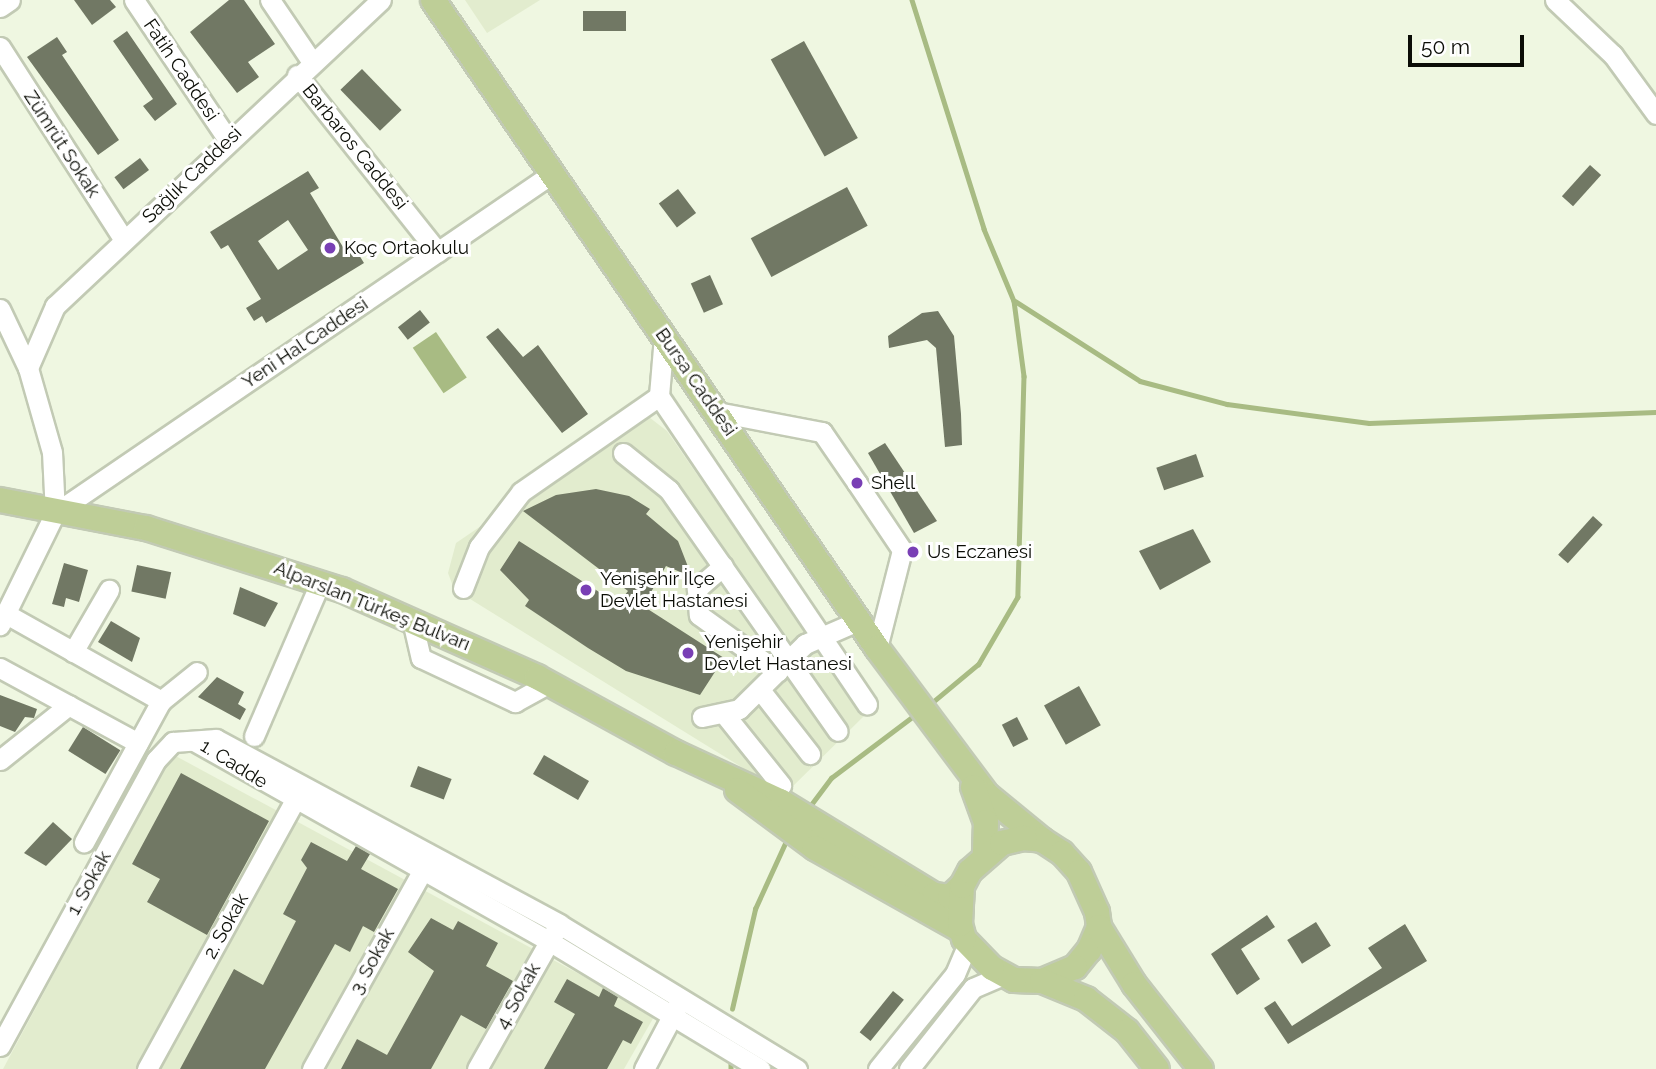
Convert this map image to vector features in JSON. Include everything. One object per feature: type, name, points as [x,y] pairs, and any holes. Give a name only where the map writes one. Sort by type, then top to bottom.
[{"type":"main road","name":"Bursa Caddesi","points":[[433,0],[877,648],[961,761],[1003,812],[1042,840]]},
{"type":"main road","name":"Alparslan Türkeş Bulvarı","points":[[0,500],[55,513],[146,528],[320,583],[412,620],[548,684],[721,776],[777,802],[819,838],[964,937]]},
{"type":"main road","name":"Bursa Caddesi","points":[[961,761],[981,802],[985,854]]},
{"type":"main road","name":"Alparslan Türkeş Bulvarı","points":[[819,838],[934,895],[950,897],[962,886]]},
{"type":"main road","points":[[1157,1069],[1126,1031],[1086,999],[1042,981],[1003,975],[964,937],[962,886],[985,854],[1024,838],[1042,840],[1079,872],[1092,895],[1099,927],[1134,984],[1201,1069]]},
{"type":"main road","points":[[1042,981],[1075,967],[1099,927]]},
{"type":"street","points":[[0,6],[10,0]]},
{"type":"street","name":"Fatih Caddesi","points":[[134,0],[228,140]]},
{"type":"street","name":"Barbaros Caddesi","points":[[270,0],[304,69],[438,252]]},
{"type":"street","name":"Sağlık Caddesi","points":[[28,368],[55,306],[228,140],[382,0]]},
{"type":"street","points":[[1555,0],[1613,55],[1656,114]]},
{"type":"street","name":"Zümrüt Sokak","points":[[0,47],[124,240]]},
{"type":"street","name":"Yeni Hal Caddesi","points":[[55,513],[553,173]]},
{"type":"street","points":[[0,309],[28,368],[52,452],[55,513],[4,620],[74,652],[161,701]]},
{"type":"street","points":[[664,336],[659,396],[867,704]]},
{"type":"street","points":[[463,588],[479,547],[521,492],[659,396]]},
{"type":"street","points":[[717,412],[822,432],[902,550],[877,648]]},
{"type":"street","points":[[623,453],[669,490],[723,566],[783,666],[838,731]]},
{"type":"street","points":[[723,566],[697,589],[699,615],[783,666]]},
{"type":"street","points":[[254,736],[320,583]]},
{"type":"street","points":[[74,652],[109,590]]},
{"type":"street","points":[[702,717],[725,715],[761,691],[783,666],[819,634],[858,621]]},
{"type":"street","points":[[0,668],[138,743]]},
{"type":"street","points":[[84,842],[161,701],[197,672]]},
{"type":"street","points":[[761,691],[810,754]]},
{"type":"street","points":[[0,760],[69,705]]},
{"type":"street","points":[[725,715],[777,802]]},
{"type":"street","name":"1. Cadde","points":[[194,741],[216,739],[299,792],[554,932],[683,996],[797,1069]]},
{"type":"street","name":"1. Sokak","points":[[0,1046],[156,760],[173,742],[194,741]]},
{"type":"street","name":"2. Sokak","points":[[147,1069],[299,792]]},
{"type":"street","name":"3. Sokak","points":[[312,1069],[428,862]]},
{"type":"street","name":"1. Cadde","points":[[554,932],[673,1014],[760,1069]]},
{"type":"street","name":"4. Sokak","points":[[477,1069],[554,932]]},
{"type":"street","points":[[878,1069],[956,974],[964,937]]},
{"type":"street","points":[[909,1069],[973,988],[1003,975]]},
{"type":"street","points":[[644,1069],[683,996]]},
{"type":"shaded area","points":[[465,0],[540,0],[487,33]]},
{"type":"shaded area","points":[[436,332],[467,378],[444,393],[413,348]]},
{"type":"shaded area","name":"Yenişehir Devlet Hastanesi","points":[[645,414],[667,431],[864,716],[785,794],[454,589],[448,573],[456,543]]},
{"type":"shaded area","points":[[172,754],[655,1015],[624,1069],[3,1069]]},
{"type":"building","points":[[74,0],[110,0],[116,7],[92,25]]},
{"type":"building","points":[[229,0],[244,0],[275,44],[248,62],[259,77],[237,93],[190,32]]},
{"type":"building","points":[[583,11],[626,11],[626,31],[583,31]]},
{"type":"building","points":[[127,31],[177,104],[155,121],[143,106],[153,99],[113,41]]},
{"type":"building","points":[[57,37],[67,52],[62,55],[119,140],[98,155],[27,57]]},
{"type":"building","points":[[804,41],[858,138],[825,157],[771,59]]},
{"type":"building","points":[[362,69],[402,110],[380,131],[340,90]]},
{"type":"building","points":[[140,158],[149,170],[123,189],[114,177]]},
{"type":"building","points":[[1590,165],[1601,175],[1573,206],[1562,196]]},
{"type":"building","name":"Koç Ortaokulu","points":[[308,171],[319,188],[310,193],[343,247],[351,242],[364,263],[266,323],[262,316],[254,321],[246,308],[261,299],[228,245],[221,249],[210,232]],"holes":[[[288,220],[308,250],[278,270],[258,241]]]},
{"type":"building","points":[[847,187],[868,226],[771,277],[751,238]]},
{"type":"building","points":[[678,189],[696,213],[677,227],[659,203]]},
{"type":"building","points":[[710,275],[723,304],[704,313],[691,284]]},
{"type":"building","points":[[420,310],[430,323],[408,340],[398,327]]},
{"type":"building","points":[[938,311],[954,336],[961,414],[962,445],[945,447],[936,348],[927,340],[889,348],[888,336],[922,313]]},
{"type":"building","points":[[498,328],[523,357],[538,345],[588,414],[562,433],[486,337]]},
{"type":"building","points":[[885,443],[937,521],[914,533],[868,453]]},
{"type":"building","points":[[1196,454],[1204,477],[1164,490],[1156,468]]},
{"type":"building","name":"Yenişehir İlçe Devlet Hastanesi","points":[[596,489],[629,496],[650,509],[646,514],[678,541],[692,577],[666,566],[643,606],[724,658],[700,695],[626,671],[588,648],[525,606],[529,600],[500,570],[519,541],[618,604],[628,591],[523,511],[556,495]]},
{"type":"building","points":[[1593,516],[1603,525],[1568,563],[1558,555]]},
{"type":"building","points":[[1193,529],[1211,562],[1160,590],[1139,551]]},
{"type":"building","points":[[64,563],[88,570],[79,602],[66,598],[64,607],[52,604]]},
{"type":"building","points":[[137,565],[171,572],[166,599],[131,591]]},
{"type":"building","points":[[240,587],[278,603],[265,627],[233,614]]},
{"type":"building","points":[[111,621],[140,638],[132,662],[98,642]]},
{"type":"building","points":[[217,677],[244,692],[238,704],[246,709],[240,720],[198,697]]},
{"type":"building","points":[[1079,686],[1101,725],[1066,745],[1044,705]]},
{"type":"building","points":[[0,695],[37,709],[34,718],[25,717],[15,732],[0,726]]},
{"type":"building","points":[[1017,717],[1028,739],[1013,747],[1002,725]]},
{"type":"building","points":[[83,727],[120,750],[105,774],[68,751]]},
{"type":"building","points":[[544,755],[589,781],[578,800],[533,774]]},
{"type":"building","points":[[418,766],[452,779],[444,799],[410,787]]},
{"type":"building","points":[[181,773],[269,821],[207,935],[147,902],[160,879],[132,864]]},
{"type":"building","points":[[53,822],[72,839],[46,866],[24,853]]},
{"type":"building","points":[[311,842],[347,861],[356,846],[370,854],[361,869],[398,889],[374,932],[363,926],[350,952],[335,944],[265,1069],[180,1069],[234,969],[263,985],[296,921],[283,914],[307,868],[301,860]]},
{"type":"building","points":[[1267,915],[1275,927],[1241,949],[1260,979],[1237,995],[1211,954]]},
{"type":"building","points":[[431,918],[453,930],[458,921],[498,943],[486,966],[513,981],[486,1029],[461,1015],[431,1069],[341,1069],[357,1039],[387,1055],[434,971],[408,952]]},
{"type":"building","points":[[1316,922],[1331,946],[1302,964],[1287,940]]},
{"type":"building","points":[[1405,924],[1427,961],[1288,1044],[1264,1008],[1275,1001],[1292,1026],[1382,968],[1368,948]]},
{"type":"building","points":[[567,979],[599,997],[603,988],[618,997],[614,1006],[643,1022],[631,1044],[623,1040],[607,1069],[544,1069],[575,1014],[554,1002]]},
{"type":"building","points":[[893,991],[904,1000],[871,1041],[860,1032]]},
{"type":"waterway","points":[[912,0],[984,229],[1014,301],[1024,376],[1018,597],[979,664],[931,704]]},
{"type":"waterway","points":[[1015,301],[1140,381],[1227,404],[1369,423],[1656,412]]},
{"type":"waterway","points":[[807,810],[831,778],[915,715]]},
{"type":"waterway","points":[[732,1009],[755,909],[788,837]]},
{"type":"waterway","points":[[731,1063],[731,1069]]},
{"type":"place","name":"Koç Ortaokulu","points":[[330,248]]},
{"type":"place","name":"Shell","points":[[857,483]]},
{"type":"place","name":"Us Eczanesi","points":[[913,552]]},
{"type":"place","name":"Yenişehir İlçe Devlet Hastanesi","points":[[586,590]]},
{"type":"place","name":"Yenişehir Devlet Hastanesi","points":[[688,653]]}]
